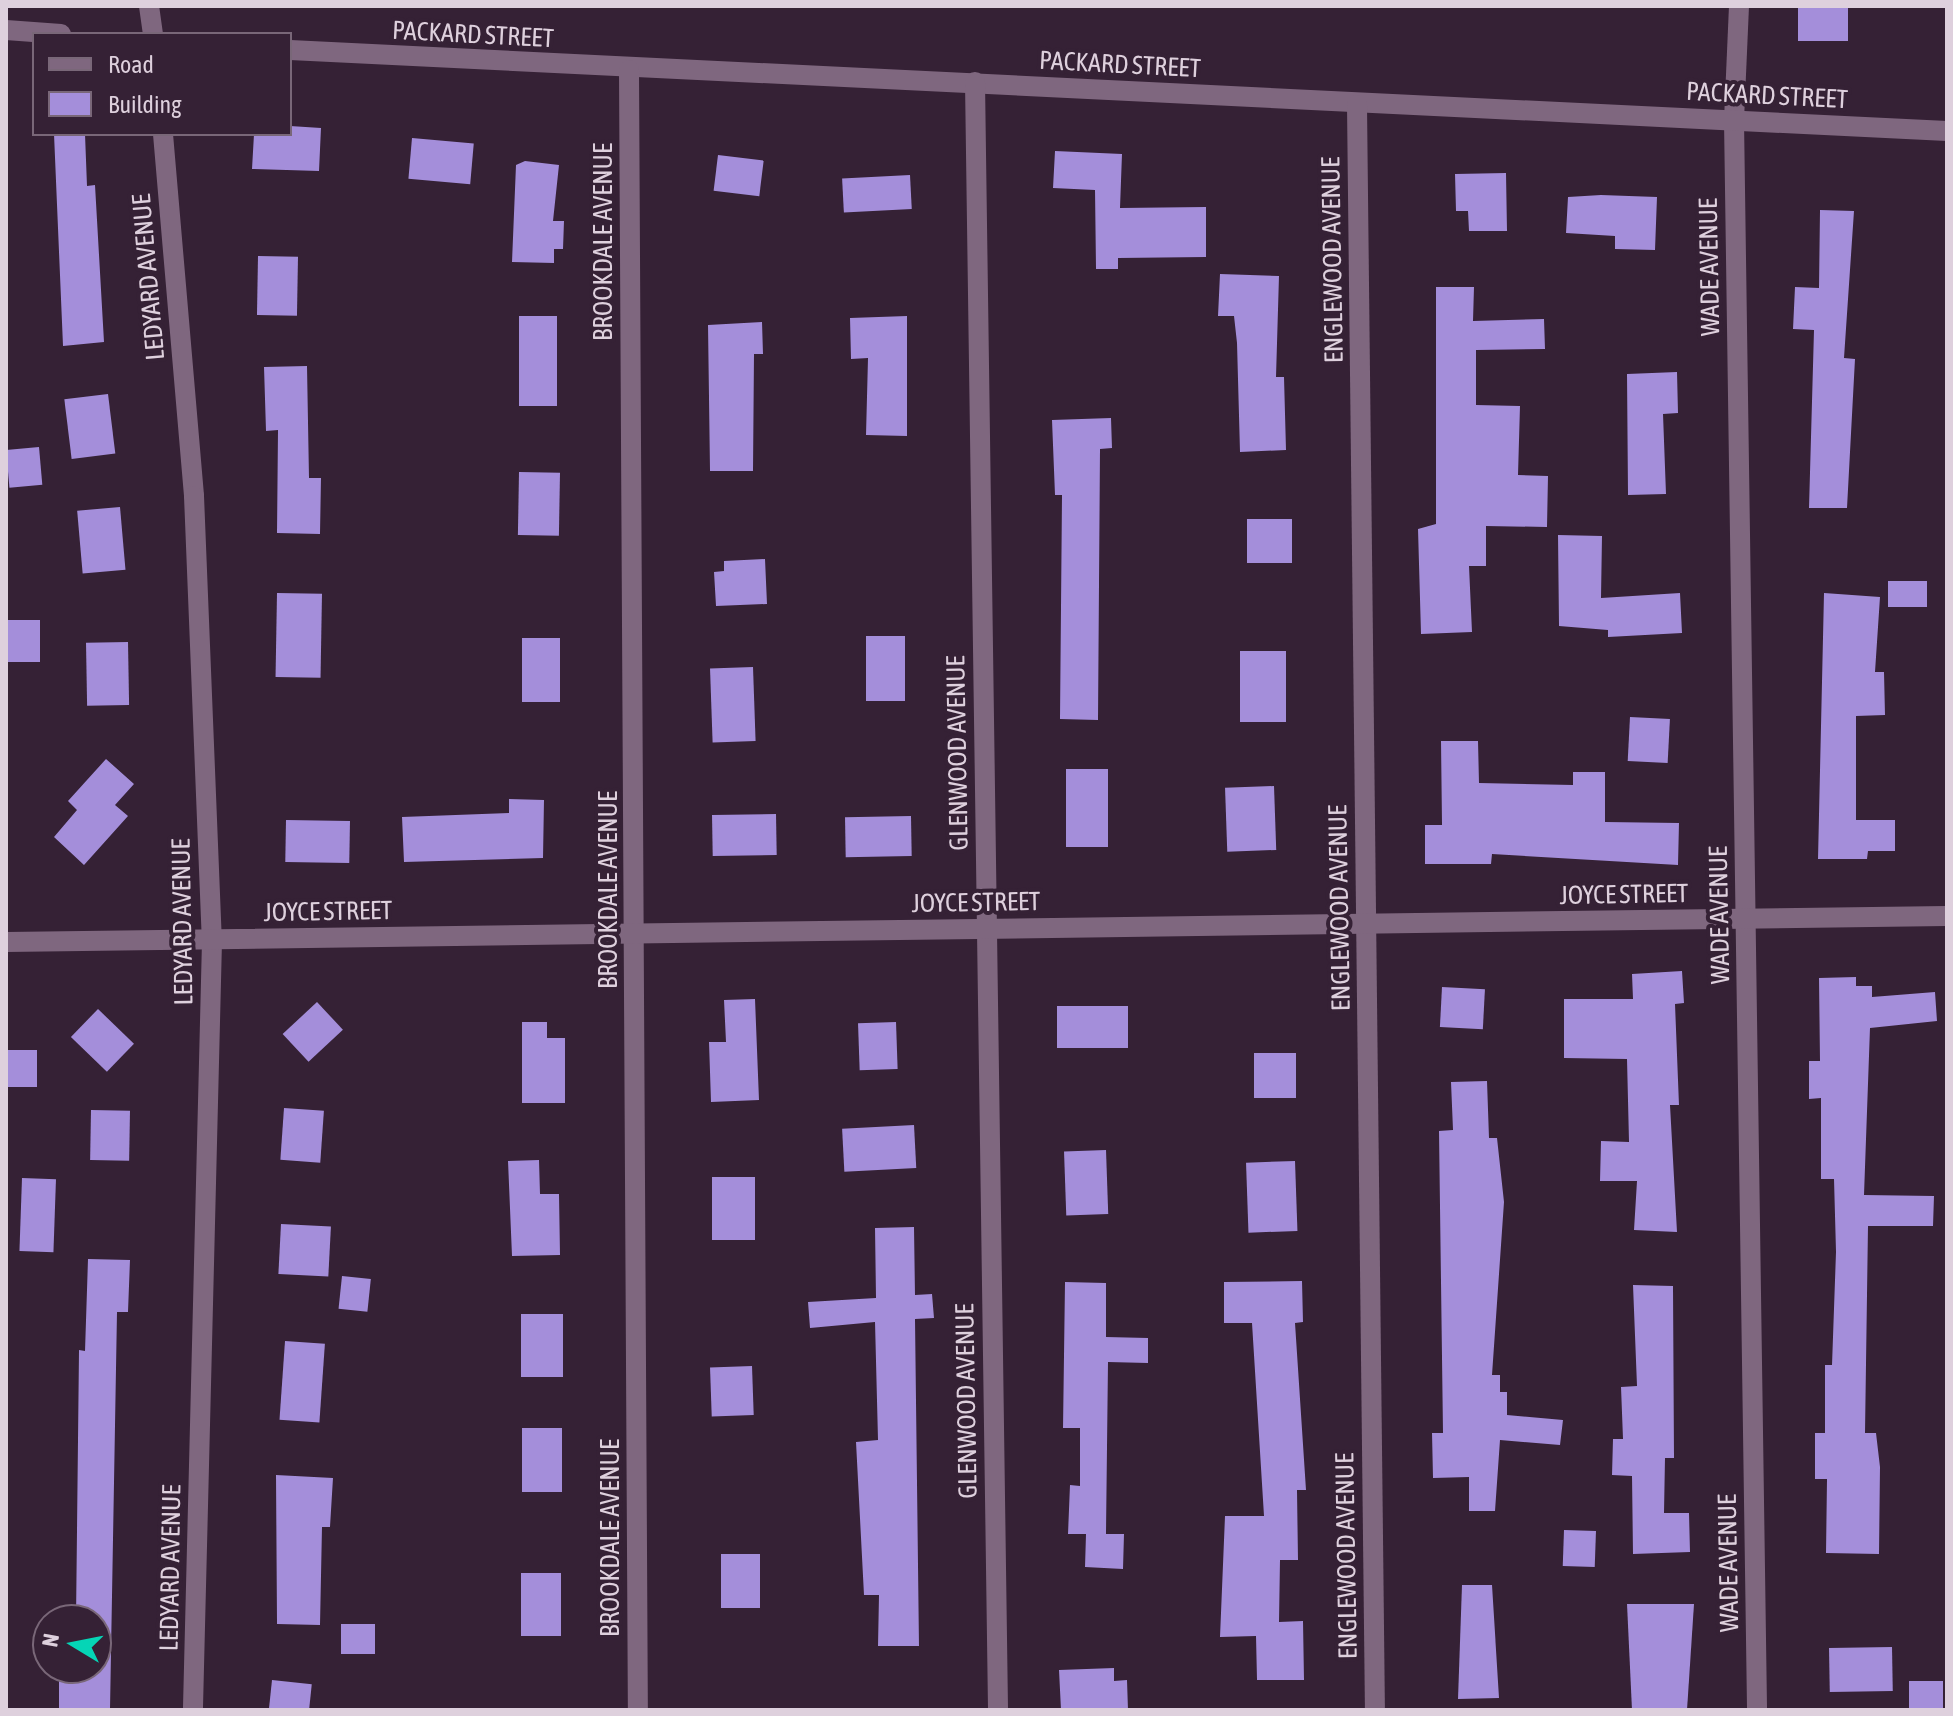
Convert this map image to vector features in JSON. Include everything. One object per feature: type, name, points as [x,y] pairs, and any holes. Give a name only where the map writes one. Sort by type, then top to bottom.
[{"type":"street","points":[[149,6],[153,32]]},
{"type":"street","name":"WADE AVENUE","points":[[1739,6],[1734,120],[1757,1710]]},
{"type":"street","points":[[6,30],[34,32]]},
{"type":"street","name":"PACKARD STREET","points":[[292,50],[629,70],[975,82],[1357,105],[1947,131]]},
{"type":"street","name":"BROOKDALE AVENUE","points":[[629,70],[638,1710]]},
{"type":"street","name":"GLENWOOD AVENUE","points":[[975,82],[998,1710]]},
{"type":"street","name":"ENGLEWOOD AVENUE","points":[[1357,105],[1375,1710]]},
{"type":"street","name":"LEDYARD AVENUE","points":[[163,136],[194,496],[212,941],[193,1710]]},
{"type":"street","name":"JOYCE STREET","points":[[6,942],[1947,916]]},
{"type":"building","points":[[1798,6],[1848,6],[1848,41],[1798,41]]},
{"type":"building","points":[[292,126],[321,128],[319,171],[252,169],[254,136],[292,136]]},
{"type":"building","points":[[54,136],[85,136],[87,186],[95,185],[104,342],[63,346]]},
{"type":"building","points":[[412,138],[474,143],[470,184],[408,179]]},
{"type":"building","points":[[1055,151],[1122,154],[1120,208],[1206,207],[1206,257],[1118,258],[1118,269],[1096,269],[1095,190],[1053,188]]},
{"type":"building","points":[[718,155],[764,161],[759,196],[714,191]]},
{"type":"building","points":[[525,161],[559,165],[553,221],[564,221],[563,249],[554,249],[554,263],[512,262],[516,165]]},
{"type":"building","points":[[1506,173],[1507,231],[1469,231],[1468,211],[1456,211],[1455,174]]},
{"type":"building","points":[[910,175],[912,209],[844,213],[842,179]]},
{"type":"building","points":[[1568,197],[1657,197],[1655,250],[1615,249],[1615,236],[1566,233]]},
{"type":"building","points":[[1820,210],[1854,211],[1844,358],[1855,359],[1847,508],[1809,508],[1814,330],[1793,329],[1795,287],[1819,288]]},
{"type":"building","points":[[258,256],[298,257],[297,316],[257,315]]},
{"type":"building","points":[[1220,274],[1279,276],[1276,377],[1284,377],[1286,450],[1240,452],[1234,316],[1218,316]]},
{"type":"building","points":[[1436,287],[1474,287],[1473,321],[1544,319],[1545,349],[1476,350],[1476,405],[1520,406],[1518,475],[1548,476],[1547,527],[1486,526],[1486,566],[1469,566],[1472,632],[1421,634],[1418,529],[1436,524]]},
{"type":"building","points":[[519,316],[557,316],[557,406],[519,406]]},
{"type":"building","points":[[907,316],[907,436],[866,435],[868,358],[851,359],[850,318]]},
{"type":"building","points":[[762,322],[763,354],[754,354],[753,471],[710,471],[708,325]]},
{"type":"building","points":[[307,366],[309,478],[321,478],[320,534],[277,533],[278,430],[266,431],[264,367]]},
{"type":"building","points":[[1677,372],[1678,413],[1663,414],[1666,494],[1628,495],[1627,374]]},
{"type":"building","points":[[108,394],[115,454],[72,459],[64,399]]},
{"type":"building","points":[[1111,418],[1112,448],[1100,449],[1098,720],[1060,719],[1062,495],[1055,495],[1052,420]]},
{"type":"building","points":[[39,447],[42,485],[9,488],[6,450]]},
{"type":"building","points":[[519,472],[560,473],[559,536],[518,535]]},
{"type":"building","points":[[120,507],[125,570],[83,574],[77,511]]},
{"type":"building","points":[[1247,519],[1292,519],[1292,563],[1247,563]]},
{"type":"building","points":[[1558,535],[1602,536],[1601,598],[1680,593],[1682,633],[1608,637],[1608,630],[1559,626]]},
{"type":"building","points":[[765,559],[767,604],[716,606],[714,572],[724,571],[724,561]]},
{"type":"building","points":[[1888,581],[1927,581],[1927,607],[1888,607]]},
{"type":"building","points":[[277,593],[322,594],[321,678],[276,677]]},
{"type":"building","points":[[1824,593],[1880,597],[1875,672],[1884,672],[1885,715],[1856,716],[1856,820],[1895,820],[1895,851],[1868,851],[1867,859],[1818,859]]},
{"type":"building","points":[[6,620],[40,620],[40,662],[6,662]]},
{"type":"building","points":[[866,636],[905,636],[905,701],[866,701]]},
{"type":"building","points":[[522,638],[560,638],[560,702],[522,702]]},
{"type":"building","points":[[128,642],[129,705],[87,706],[86,643]]},
{"type":"building","points":[[1240,651],[1286,651],[1286,722],[1240,722]]},
{"type":"building","points":[[753,667],[756,741],[713,742],[710,669]]},
{"type":"building","points":[[1630,717],[1670,719],[1668,763],[1628,761]]},
{"type":"building","points":[[1441,741],[1478,741],[1479,783],[1573,785],[1573,772],[1605,772],[1605,822],[1679,823],[1678,865],[1492,854],[1491,864],[1425,864],[1425,825],[1442,825]]},
{"type":"building","points":[[106,759],[134,784],[115,805],[128,816],[84,865],[54,837],[77,810],[68,801]]},
{"type":"building","points":[[1066,769],[1108,769],[1108,847],[1066,847]]},
{"type":"building","points":[[1274,786],[1276,850],[1227,852],[1225,788]]},
{"type":"building","points":[[509,799],[544,800],[543,858],[404,862],[402,817],[509,813]]},
{"type":"building","points":[[776,814],[777,855],[713,856],[712,815]]},
{"type":"building","points":[[911,816],[912,856],[846,857],[845,817]]},
{"type":"building","points":[[286,820],[350,821],[349,863],[285,862]]},
{"type":"building","points":[[1682,971],[1684,1003],[1675,1004],[1679,1105],[1670,1105],[1677,1232],[1634,1230],[1637,1181],[1600,1181],[1601,1141],[1629,1142],[1627,1059],[1564,1058],[1564,999],[1633,999],[1632,974]]},
{"type":"building","points":[[1856,977],[1856,986],[1872,986],[1872,997],[1935,992],[1937,1021],[1870,1028],[1864,1195],[1934,1196],[1933,1226],[1868,1226],[1865,1433],[1876,1433],[1880,1467],[1879,1554],[1826,1553],[1827,1479],[1815,1479],[1815,1433],[1825,1433],[1825,1365],[1832,1365],[1836,1252],[1834,1179],[1821,1179],[1821,1098],[1809,1099],[1809,1061],[1820,1061],[1819,978]]},
{"type":"building","points":[[1442,987],[1485,989],[1483,1029],[1440,1027]]},
{"type":"building","points":[[755,999],[759,1100],[711,1102],[709,1042],[726,1042],[724,1000]]},
{"type":"building","points":[[317,1002],[343,1030],[309,1062],[283,1034]]},
{"type":"building","points":[[1057,1006],[1128,1006],[1128,1048],[1057,1048]]},
{"type":"building","points":[[98,1009],[134,1044],[107,1072],[71,1037]]},
{"type":"building","points":[[522,1022],[547,1022],[547,1038],[565,1038],[565,1103],[522,1103]]},
{"type":"building","points":[[896,1022],[898,1069],[860,1070],[858,1023]]},
{"type":"building","points":[[6,1050],[37,1050],[37,1087],[6,1087]]},
{"type":"building","points":[[1254,1053],[1296,1053],[1296,1098],[1254,1098]]},
{"type":"building","points":[[1487,1081],[1489,1138],[1497,1138],[1504,1202],[1492,1375],[1500,1375],[1500,1392],[1507,1392],[1507,1415],[1563,1420],[1560,1445],[1500,1440],[1495,1511],[1469,1511],[1469,1477],[1433,1478],[1432,1433],[1443,1433],[1439,1131],[1453,1130],[1451,1082]]},
{"type":"building","points":[[284,1108],[324,1111],[320,1163],[280,1160]]},
{"type":"building","points":[[91,1110],[130,1111],[129,1161],[90,1160]]},
{"type":"building","points":[[914,1125],[916,1168],[844,1172],[842,1129]]},
{"type":"building","points":[[1106,1150],[1108,1214],[1066,1215],[1064,1151]]},
{"type":"building","points":[[539,1160],[540,1194],[559,1194],[560,1255],[512,1256],[508,1161]]},
{"type":"building","points":[[1295,1161],[1297,1231],[1248,1233],[1246,1163]]},
{"type":"building","points":[[712,1177],[755,1177],[755,1240],[712,1240]]},
{"type":"building","points":[[22,1178],[56,1179],[53,1252],[19,1251]]},
{"type":"building","points":[[281,1224],[331,1227],[328,1277],[278,1274]]},
{"type":"building","points":[[914,1227],[915,1295],[932,1294],[934,1318],[915,1319],[919,1646],[878,1646],[879,1595],[864,1595],[856,1442],[878,1440],[875,1322],[810,1328],[808,1302],[876,1298],[875,1228]]},
{"type":"building","points":[[88,1259],[130,1260],[128,1312],[117,1312],[112,1604],[76,1604],[79,1350],[85,1351]]},
{"type":"building","points":[[342,1276],[371,1279],[367,1312],[339,1309]]},
{"type":"building","points":[[1302,1281],[1303,1322],[1295,1323],[1306,1490],[1297,1490],[1298,1560],[1280,1560],[1279,1622],[1303,1621],[1304,1680],[1257,1680],[1256,1636],[1220,1637],[1225,1516],[1264,1516],[1252,1323],[1224,1323],[1224,1282]]},
{"type":"building","points":[[1065,1282],[1106,1283],[1106,1337],[1148,1338],[1148,1363],[1108,1362],[1106,1534],[1124,1534],[1123,1569],[1085,1567],[1086,1534],[1068,1534],[1070,1485],[1080,1486],[1080,1428],[1063,1428]]},
{"type":"building","points":[[1633,1285],[1673,1286],[1674,1458],[1665,1458],[1664,1513],[1689,1513],[1690,1552],[1633,1554],[1632,1476],[1612,1475],[1613,1439],[1623,1439],[1621,1387],[1637,1386]]},
{"type":"building","points":[[521,1314],[563,1314],[563,1377],[521,1377]]},
{"type":"building","points":[[285,1341],[325,1344],[319,1423],[279,1420]]},
{"type":"building","points":[[752,1366],[754,1415],[712,1416],[710,1367]]},
{"type":"building","points":[[522,1428],[562,1428],[562,1492],[522,1492]]},
{"type":"building","points":[[276,1475],[333,1478],[330,1527],[322,1527],[320,1625],[277,1624]]},
{"type":"building","points":[[1564,1530],[1596,1531],[1595,1567],[1563,1566]]},
{"type":"building","points":[[721,1554],[760,1554],[760,1608],[721,1608]]},
{"type":"building","points":[[521,1573],[561,1573],[561,1636],[521,1636]]},
{"type":"building","points":[[1462,1585],[1492,1585],[1499,1698],[1458,1699]]},
{"type":"building","points":[[1627,1604],[1694,1604],[1687,1710],[1632,1710]]},
{"type":"building","points":[[341,1624],[375,1624],[375,1654],[341,1654]]},
{"type":"building","points":[[1892,1647],[1893,1691],[1830,1692],[1829,1648]]},
{"type":"building","points":[[1114,1668],[1114,1681],[1127,1680],[1128,1710],[1061,1710],[1059,1670]]},
{"type":"building","points":[[272,1680],[312,1684],[309,1710],[269,1710]]},
{"type":"building","points":[[1909,1681],[1943,1681],[1943,1710],[1909,1710]]},
{"type":"building","points":[[59,1684],[110,1684],[110,1710],[59,1710]]}]
